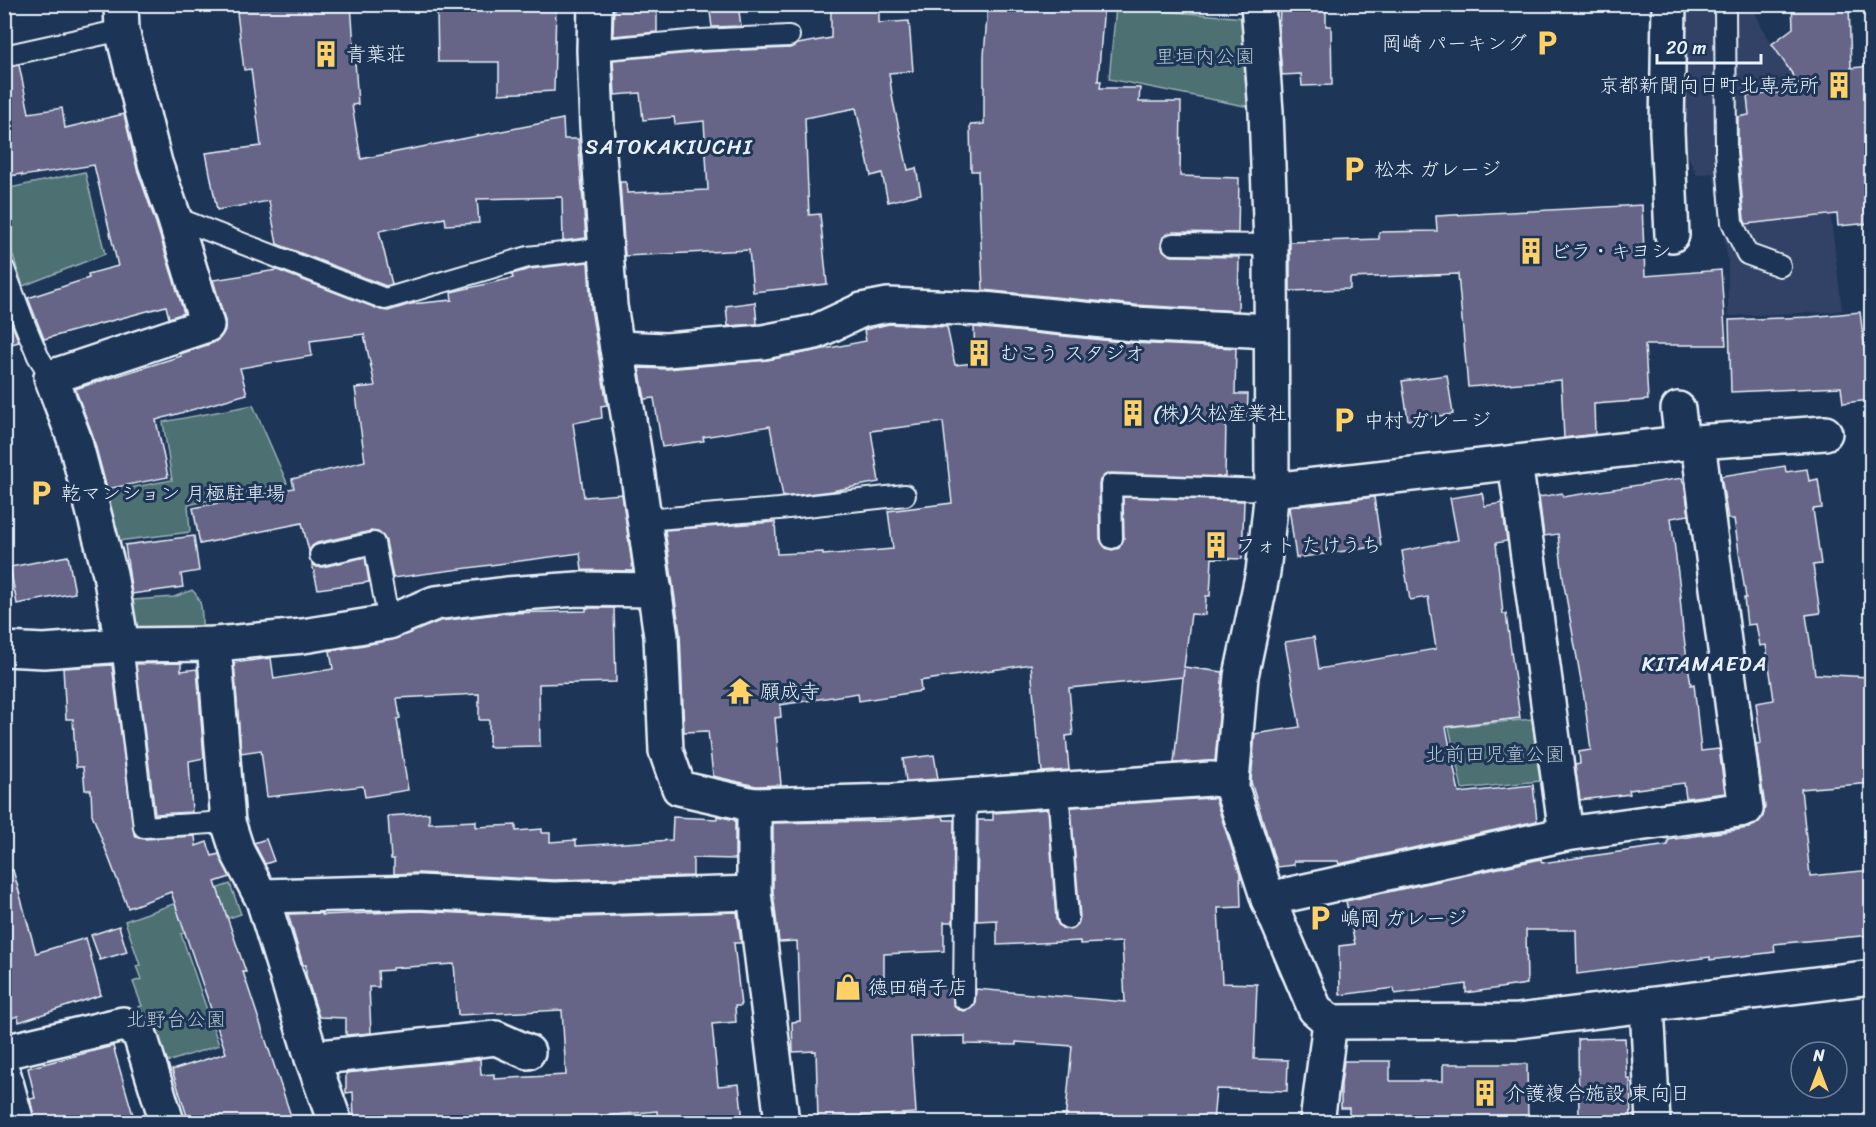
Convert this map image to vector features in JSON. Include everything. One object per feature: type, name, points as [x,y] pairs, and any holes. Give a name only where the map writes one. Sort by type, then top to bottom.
[{"type":"street","points":[[595,4],[597,126],[610,306],[655,591],[662,647],[666,752],[679,788],[754,805],[893,801],[1058,789],[1211,780],[1232,781]]},
{"type":"street","points":[[1258,4],[1266,112],[1271,245],[1272,490],[1263,572],[1240,676],[1232,781],[1268,899],[1315,1009],[1330,1022],[1518,1021],[1872,977]]},
{"type":"street","points":[[1669,4],[1667,130],[1672,235]]},
{"type":"street","points":[[121,17],[155,163],[207,325],[51,377],[74,438],[110,574],[122,645]]},
{"type":"street","points":[[617,348],[666,351],[763,342],[815,332],[862,310],[888,305],[982,309],[1134,324],[1270,331]]},
{"type":"street","points":[[1268,899],[1566,834],[1746,809],[1690,443],[1678,409]]},
{"type":"street","points":[[1272,490],[1690,443],[1825,433]]},
{"type":"street","points":[[1515,462],[1566,834]]},
{"type":"street","points":[[4,649],[44,651],[122,645],[214,644],[303,636],[389,622],[435,603],[578,589],[655,591]]},
{"type":"street","points":[[214,644],[228,822],[238,853],[262,896],[312,1058],[335,1122]]},
{"type":"street","points":[[754,805],[754,894],[782,1122]]},
{"type":"street","points":[[262,896],[418,892],[554,899],[754,894]]},
{"type":"street","points":[[1647,1005],[1653,1122]]},
{"type":"street","points":[[1317,1122],[1330,1022]]},
{"type":"street","points":[[4,1052],[123,1024],[139,1032],[167,1122]]},
{"type":"street","points":[[312,1058],[496,1038],[528,1052]]},
{"type":"street","points":[[4,1075],[16,1122]]},
{"type":"lane","points":[[1725,4],[1726,152],[1732,222],[1748,254],[1780,266]]},
{"type":"lane","points":[[4,56],[121,17]]},
{"type":"lane","points":[[594,50],[700,40],[789,36]]},
{"type":"lane","points":[[174,217],[385,299],[528,257],[606,248]]},
{"type":"lane","points":[[1173,244],[1271,245]]},
{"type":"lane","points":[[4,269],[25,325],[51,377]]},
{"type":"lane","points":[[1112,538],[1111,485],[1272,490]]},
{"type":"lane","points":[[644,520],[779,509],[905,495]]},
{"type":"lane","points":[[320,555],[374,543],[389,622]]},
{"type":"lane","points":[[122,645],[144,827],[228,822]]},
{"type":"lane","points":[[1058,789],[1068,918]]},
{"type":"lane","points":[[964,999],[966,796]]},
{"type":"shaded area","points":[[1685,5],[1752,5],[1763,30],[1809,102],[1822,144],[1842,310],[1728,316],[1728,261],[1713,173],[1697,175],[1686,152]]},
{"type":"green space","name":"里垣内公園","points":[[1116,7],[1245,18],[1250,107],[1109,79]]},
{"type":"green space","points":[[85,172],[105,254],[23,286],[5,232],[5,189]]},
{"type":"green space","points":[[253,405],[287,483],[188,505],[190,532],[110,542],[98,494],[172,480],[163,422]]},
{"type":"green space","points":[[192,590],[200,602],[202,628],[137,633],[127,610],[133,600],[174,597]]},
{"type":"green space","name":"北前田児童公園","points":[[1532,719],[1540,781],[1462,789],[1449,727]]},
{"type":"green space","name":"北野台公園","points":[[230,884],[241,914],[181,934],[219,1045],[158,1065],[138,1007],[142,1006],[133,982],[141,979],[136,966],[140,965],[125,921]]},
{"type":"building","points":[[236,4],[351,4],[358,104],[352,105],[361,159],[563,119],[564,139],[578,139],[586,238],[563,241],[562,197],[477,199],[479,223],[446,225],[445,218],[379,231],[392,284],[386,286],[277,244],[269,201],[217,210],[206,153],[261,146],[251,69],[244,70]]},
{"type":"building","points":[[450,4],[556,4],[554,91],[499,94],[499,62],[438,62],[437,13],[451,13]]},
{"type":"building","points":[[614,4],[657,4],[657,32],[613,36]]},
{"type":"building","points":[[709,4],[738,4],[741,26],[712,27]]},
{"type":"building","points":[[831,4],[879,4],[879,23],[909,21],[913,71],[889,73],[908,170],[916,168],[921,194],[888,202],[882,173],[871,176],[856,108],[805,118],[809,215],[820,214],[827,284],[753,292],[749,250],[625,256],[620,182],[626,182],[627,193],[708,190],[704,121],[675,124],[674,117],[643,120],[640,93],[615,95],[613,60],[703,52],[790,48],[798,44],[831,38]]},
{"type":"building","points":[[988,4],[1104,4],[1098,81],[1101,81],[1100,88],[1140,88],[1139,102],[1181,102],[1180,176],[1239,178],[1238,233],[1173,232],[1163,237],[1161,244],[1163,250],[1172,256],[1239,257],[1238,311],[1135,305],[983,290],[978,171],[971,171],[970,125],[984,124],[984,56]]},
{"type":"building","points":[[1280,4],[1326,4],[1326,26],[1331,26],[1332,85],[1302,86],[1301,74],[1282,75],[1279,36]]},
{"type":"building","points":[[1792,4],[1849,4],[1851,68],[1872,66],[1872,223],[1838,226],[1837,214],[1746,224],[1744,219],[1738,151],[1738,117],[1749,115],[1747,96],[1803,90],[1772,44],[1793,28]]},
{"type":"building","points":[[19,65],[29,113],[62,108],[65,128],[124,114],[137,169],[184,313],[169,318],[166,306],[44,339],[28,298],[89,278],[88,274],[118,266],[94,165],[4,177],[4,68]]},
{"type":"building","points":[[1642,205],[1645,276],[1721,270],[1726,345],[1645,345],[1648,400],[1594,404],[1595,434],[1564,438],[1561,380],[1468,387],[1458,274],[1350,278],[1350,289],[1290,291],[1290,242],[1379,239],[1379,232],[1437,231],[1436,216]]},
{"type":"building","points":[[588,262],[591,309],[607,405],[601,406],[602,418],[573,423],[584,497],[622,494],[633,571],[582,570],[580,553],[393,578],[386,541],[378,532],[371,531],[317,543],[309,551],[302,523],[200,544],[193,508],[294,488],[292,479],[365,461],[355,388],[375,386],[364,334],[310,341],[312,356],[240,368],[247,394],[156,420],[168,477],[107,489],[92,433],[75,389],[181,356],[180,354],[213,343],[220,338],[225,330],[225,320],[213,280],[277,270],[388,311],[411,304],[452,300],[451,292],[513,278],[512,274],[530,269]]},
{"type":"building","points":[[755,302],[757,324],[728,326],[726,306]]},
{"type":"building","points":[[4,305],[19,342],[4,346]]},
{"type":"building","points":[[1860,312],[1871,400],[1843,403],[1841,387],[1731,392],[1729,320],[1810,317]]},
{"type":"building","points":[[889,324],[947,327],[955,365],[975,363],[974,327],[1132,343],[1236,348],[1235,394],[1248,394],[1247,421],[1226,420],[1225,477],[1111,473],[1100,480],[1099,485],[1100,539],[1106,548],[1112,550],[1119,548],[1124,538],[1123,497],[1244,501],[1242,559],[1212,558],[1210,596],[1206,596],[1205,615],[1191,614],[1184,667],[1223,672],[1215,761],[1174,763],[1184,669],[1183,677],[1069,688],[1073,735],[1066,736],[1069,770],[1042,772],[1031,664],[920,681],[921,691],[859,701],[858,693],[780,705],[781,717],[775,718],[781,785],[756,786],[713,776],[708,731],[684,732],[680,633],[665,530],[775,522],[777,554],[823,552],[823,555],[893,549],[888,511],[952,503],[943,422],[871,431],[879,482],[783,497],[770,426],[703,437],[704,441],[662,447],[654,398],[645,399],[639,368],[667,369],[767,360],[866,341],[864,330]]},
{"type":"building","points":[[1447,375],[1453,414],[1408,420],[1402,381]]},
{"type":"building","points":[[1785,466],[1786,472],[1807,469],[1809,481],[1818,479],[1822,508],[1813,509],[1821,564],[1813,565],[1820,613],[1806,615],[1815,674],[1869,677],[1866,734],[1872,733],[1872,783],[1801,789],[1810,876],[1872,870],[1872,935],[1774,944],[1775,952],[1710,960],[1710,957],[1577,974],[1576,930],[1526,930],[1527,984],[1466,993],[1466,984],[1395,994],[1394,988],[1340,995],[1339,946],[1355,944],[1346,901],[1541,859],[1542,863],[1668,845],[1668,840],[1749,828],[1758,823],[1765,807],[1756,744],[1761,743],[1756,703],[1774,700],[1766,645],[1760,646],[1756,624],[1747,625],[1744,598],[1746,598],[1734,519],[1728,519],[1721,476]]},
{"type":"building","points":[[1682,478],[1689,515],[1671,518],[1683,631],[1691,685],[1694,684],[1701,751],[1719,749],[1725,793],[1686,798],[1684,783],[1629,790],[1630,794],[1580,800],[1575,765],[1580,764],[1579,752],[1591,750],[1584,697],[1564,585],[1558,534],[1544,536],[1539,497],[1562,493],[1563,497]]},
{"type":"building","points":[[1482,493],[1485,506],[1502,503],[1507,541],[1496,543],[1503,614],[1506,614],[1520,718],[1446,727],[1459,793],[1533,785],[1537,821],[1339,864],[1338,861],[1294,861],[1294,865],[1277,867],[1251,782],[1255,734],[1300,727],[1285,642],[1314,637],[1319,669],[1436,649],[1428,597],[1410,600],[1402,551],[1458,540],[1450,498]]},
{"type":"building","points":[[1374,497],[1381,546],[1296,558],[1289,507]]},
{"type":"building","points":[[194,536],[199,571],[181,574],[183,587],[132,594],[125,545]]},
{"type":"building","points":[[68,556],[75,593],[17,604],[10,567]]},
{"type":"building","points":[[365,557],[369,582],[318,589],[312,564],[323,567]]},
{"type":"building","points":[[586,608],[614,608],[616,682],[539,684],[540,746],[489,747],[489,720],[479,720],[479,694],[397,698],[400,718],[397,719],[408,790],[365,797],[363,786],[267,797],[261,750],[241,753],[234,663],[271,658],[274,679],[333,669],[330,651],[392,640],[440,621],[506,613],[586,611]]},
{"type":"building","points":[[181,663],[181,671],[197,669],[204,758],[189,761],[192,812],[155,814],[136,664]]},
{"type":"building","points":[[112,665],[134,834],[138,838],[145,839],[195,836],[196,846],[207,842],[212,856],[219,854],[230,877],[215,882],[293,1122],[189,1122],[172,1070],[226,1053],[171,892],[128,908],[92,814],[91,790],[85,790],[83,767],[76,767],[73,719],[66,719],[63,668]]},
{"type":"building","points":[[934,755],[938,779],[906,781],[903,759]]},
{"type":"building","points":[[1215,798],[1240,874],[1241,907],[1218,908],[1222,983],[1257,984],[1254,1059],[1288,1060],[1287,1091],[1216,1089],[1213,1122],[1065,1122],[1072,1046],[1016,1042],[1016,1045],[965,1044],[965,1036],[911,1037],[916,1113],[818,1119],[816,1051],[793,1052],[792,1022],[800,1021],[797,941],[779,942],[773,892],[773,823],[891,821],[943,816],[944,820],[954,820],[953,922],[944,922],[944,951],[884,954],[884,981],[952,987],[953,1004],[957,1009],[964,1011],[975,1005],[976,989],[1125,1002],[1122,942],[1080,944],[1080,941],[997,945],[997,920],[977,921],[978,820],[993,820],[993,813],[1048,809],[1056,919],[1062,928],[1070,930],[1078,924],[1080,917],[1071,807]]},
{"type":"building","points":[[429,813],[429,823],[476,821],[476,827],[516,825],[516,831],[542,829],[542,833],[550,833],[550,842],[576,840],[576,846],[672,840],[673,817],[717,819],[717,816],[735,820],[735,859],[693,858],[693,876],[554,880],[419,873],[394,874],[388,816]]},
{"type":"building","points":[[266,839],[274,861],[265,864],[254,843]]},
{"type":"building","points":[[13,870],[36,953],[86,938],[101,995],[19,1022],[18,1016],[4,1020],[4,872]]},
{"type":"building","points":[[418,911],[554,918],[737,912],[741,943],[734,943],[741,1006],[735,1006],[736,1022],[712,1024],[718,1086],[739,1084],[743,1122],[658,1122],[657,1111],[595,1117],[595,1122],[354,1122],[353,1092],[346,1093],[346,1073],[480,1059],[481,1075],[494,1074],[494,1079],[566,1075],[562,1010],[458,1015],[454,964],[378,971],[379,987],[369,987],[371,1033],[346,1035],[346,1018],[319,1017],[306,975],[306,965],[303,965],[288,914]]},
{"type":"building","points":[[119,926],[127,952],[100,960],[91,935]]},
{"type":"building","points":[[1625,1038],[1627,1079],[1630,1079],[1631,1122],[1579,1122],[1578,1039]]},
{"type":"building","points":[[113,1046],[135,1122],[35,1122],[30,1099],[35,1098],[28,1068]]},
{"type":"building","points":[[1344,1061],[1390,1061],[1390,1081],[1443,1081],[1443,1064],[1527,1064],[1528,1122],[1349,1122],[1349,1108],[1341,1108]]},
{"type":"place","name":"岡崎 パーキング","points":[[1547,43]]},
{"type":"place","name":"青葉荘","points":[[326,54]]},
{"type":"place","name":"京都新聞向日町北専売所","points":[[1839,85]]},
{"type":"place","name":"松本 ガレージ","points":[[1354,169]]},
{"type":"place","name":"ビラ・キヨシ","points":[[1531,251]]},
{"type":"place","name":"むこう スタジオ","points":[[979,353]]},
{"type":"place","name":"(株)久松産業社","points":[[1133,413]]},
{"type":"place","name":"中村 ガレージ","points":[[1344,420]]},
{"type":"place","name":"乾マンション 月極駐車場","points":[[41,493]]},
{"type":"place","name":"フォト たけうち","points":[[1216,545]]},
{"type":"place","name":"願成寺","points":[[740,691]]},
{"type":"place","name":"嶋岡 ガレージ","points":[[1320,918]]},
{"type":"place","name":"徳田硝子店","points":[[848,987]]},
{"type":"place","name":"介護複合施設 東向日","points":[[1485,1093]]},
{"type":"district","name":"SATOKAKIUCHI","points":[[669,147]]},
{"type":"district","name":"KITAMAEDA","points":[[1705,664]]}]
